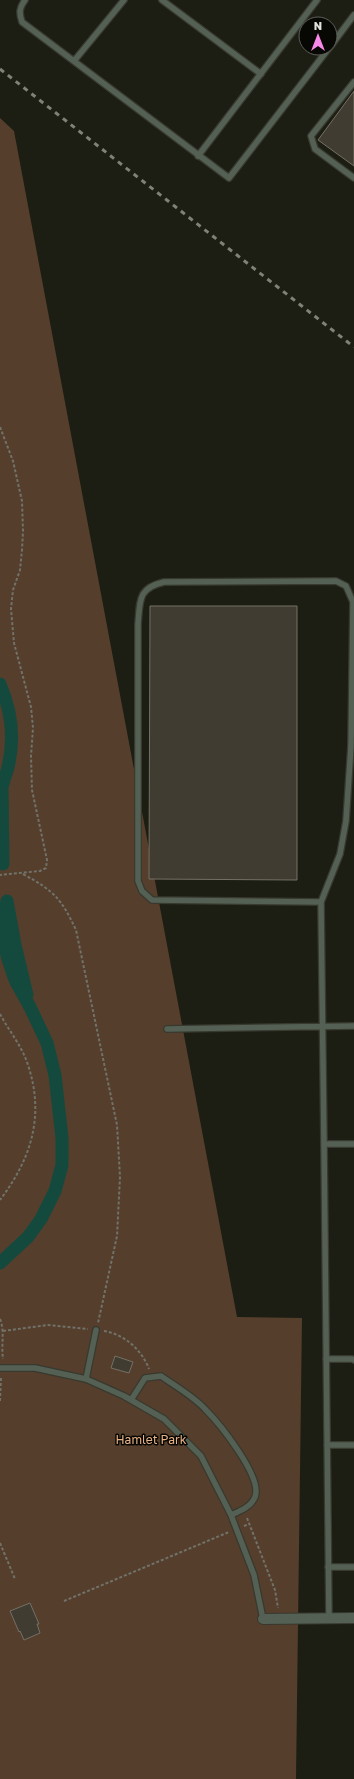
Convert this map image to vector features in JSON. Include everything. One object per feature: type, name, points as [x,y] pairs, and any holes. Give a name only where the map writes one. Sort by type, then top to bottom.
[{"type":"street","points":[[263,1619],[354,1618]]},
{"type":"lane","points":[[25,0],[20,6],[19,13],[22,22],[228,178],[322,56]]},
{"type":"lane","points":[[74,61],[124,0]]},
{"type":"lane","points":[[162,0],[261,74]]},
{"type":"lane","points":[[198,156],[317,0]]},
{"type":"lane","points":[[338,35],[354,15]]},
{"type":"lane","points":[[354,82],[311,136],[316,149],[354,178]]},
{"type":"lane","points":[[321,902],[152,900],[142,891],[138,882],[138,624],[140,597],[152,585],[164,582],[336,581],[346,586],[353,602],[351,746],[346,821],[340,854],[321,902],[329,1618]]},
{"type":"lane","points":[[167,1029],[354,1026]]},
{"type":"lane","points":[[324,1144],[354,1144]]},
{"type":"lane","points":[[86,1379],[96,1330]]},
{"type":"lane","points":[[326,1359],[354,1360]]},
{"type":"lane","points":[[0,1368],[35,1368],[86,1379],[131,1400],[164,1419],[201,1456],[231,1515],[254,1576],[263,1619]]},
{"type":"lane","points":[[131,1400],[145,1378],[161,1376],[205,1408],[240,1452],[255,1482],[256,1496],[249,1506],[231,1515]]},
{"type":"lane","points":[[327,1445],[354,1445]]},
{"type":"lane","points":[[328,1567],[354,1567]]},
{"type":"path","points":[[0,426],[13,461],[22,501],[23,531],[20,570],[13,590],[11,609],[14,643],[31,707],[33,728],[31,756],[32,790],[47,860],[46,868],[40,871],[0,875]]},
{"type":"path","points":[[21,873],[47,887],[65,906],[76,930],[117,1125],[120,1177],[117,1236],[96,1330]]},
{"type":"path","points":[[0,1014],[13,1034],[28,1065],[35,1101],[36,1116],[29,1151],[21,1168],[0,1200]]},
{"type":"path","points":[[0,1319],[3,1330],[1,1347]]},
{"type":"path","points":[[0,1401],[2,1389]]},
{"type":"path","points":[[244,1509],[275,1590],[279,1619]]},
{"type":"path","points":[[64,1601],[227,1533]]},
{"type":"path","points":[[0,1543],[15,1579]]},
{"type":"green space","name":"Hamlet Park","points":[[0,118],[14,131],[237,1317],[302,1318],[296,1779],[0,1779]]},
{"type":"building","points":[[354,91],[354,166],[318,140]]},
{"type":"building","points":[[150,606],[297,606],[297,880],[149,879]]},
{"type":"building","points":[[115,1356],[133,1362],[129,1373],[111,1368]]},
{"type":"building","points":[[30,1603],[39,1624],[37,1624],[40,1633],[24,1640],[10,1611]]},
{"type":"waterway","points":[[0,684],[10,716],[11,727],[11,749],[7,771],[0,795]]},
{"type":"waterway","points":[[2,788],[3,864]]},
{"type":"waterway","points":[[7,901],[15,945],[27,995]]},
{"type":"waterway","points":[[0,908],[7,956],[15,980],[47,1043],[55,1075],[62,1138],[62,1165],[55,1191],[41,1219],[28,1237],[0,1263]]},
{"type":"railway","points":[[0,69],[354,347]]}]
